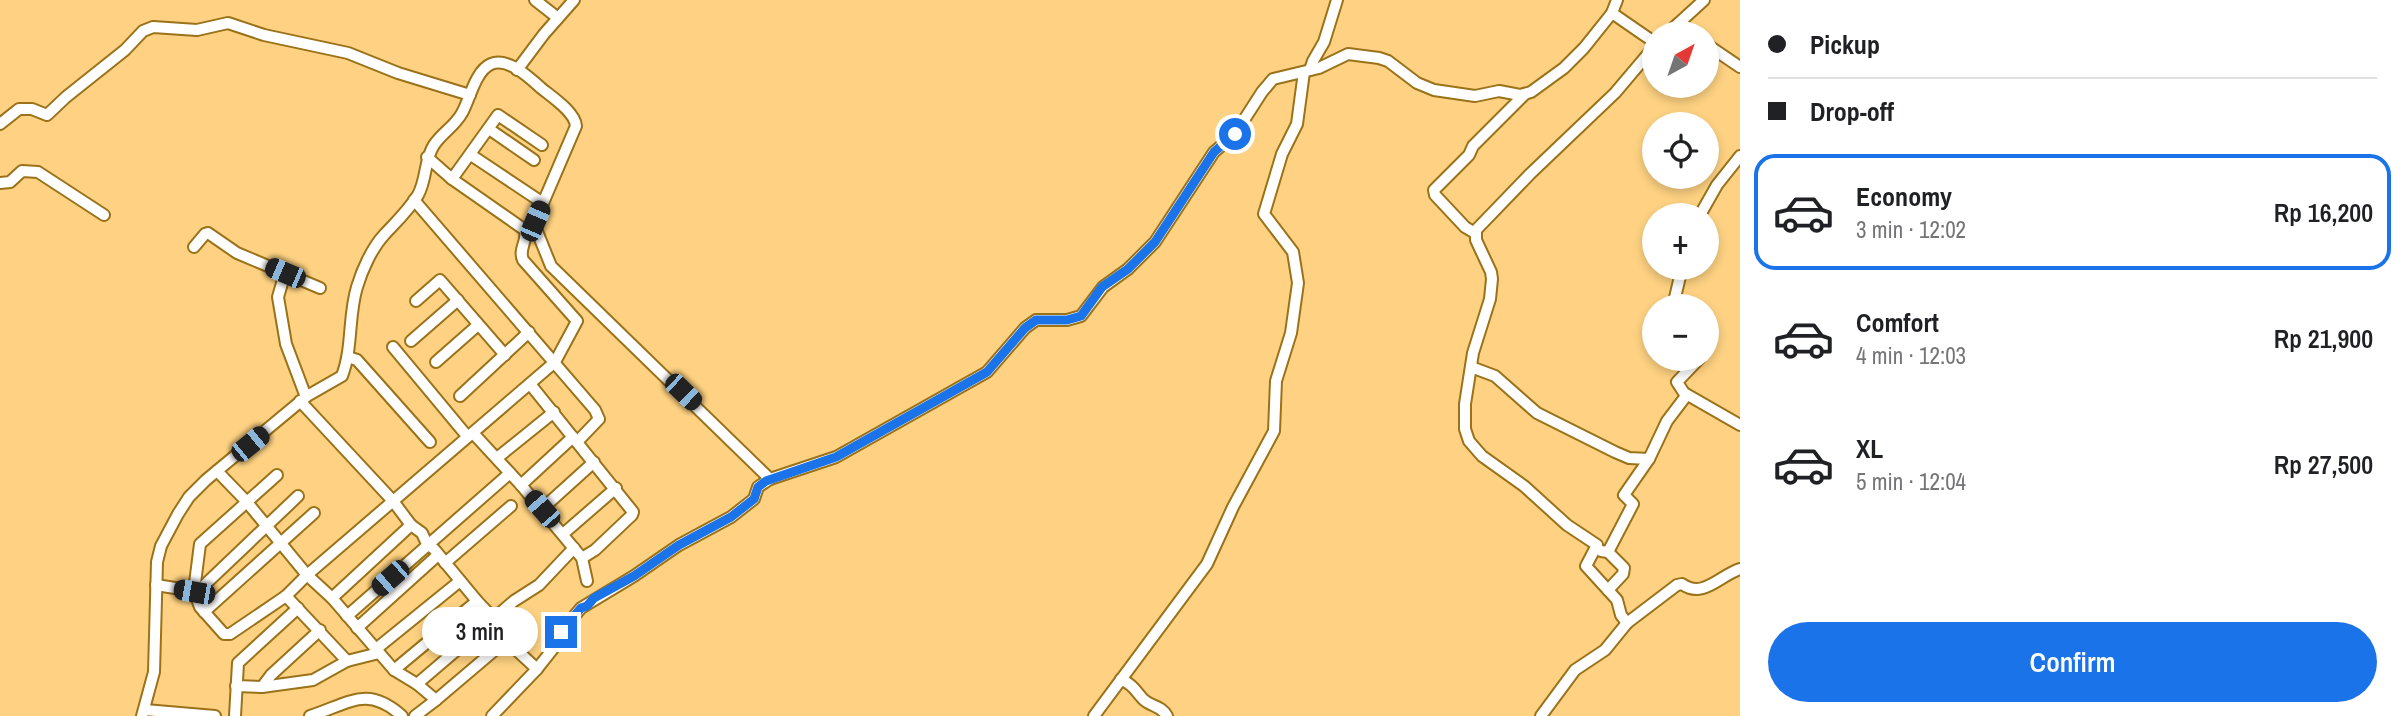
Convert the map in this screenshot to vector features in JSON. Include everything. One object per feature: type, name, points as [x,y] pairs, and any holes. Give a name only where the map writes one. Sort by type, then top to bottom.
[{"type":"street","points":[[535,0],[558,18]]},
{"type":"street","points":[[517,69],[574,0]]},
{"type":"street","points":[[1094,716],[1207,564],[1233,507],[1274,431],[1276,381],[1292,333],[1297,283],[1293,252],[1273,230],[1264,214],[1282,154],[1297,124],[1307,71],[1324,42],[1337,0]]},
{"type":"street","points":[[492,716],[537,669],[561,632],[581,608],[679,545],[731,517],[754,499],[758,487],[770,479],[836,457],[987,372],[1025,328],[1036,320],[1067,320],[1081,316],[1102,287],[1128,269],[1155,242],[1214,152],[1235,134],[1267,84],[1280,76],[1307,71],[1348,54],[1388,61],[1423,86],[1434,90],[1475,96],[1499,91],[1525,94],[1541,87],[1584,48],[1612,13],[1617,0]]},
{"type":"street","points":[[1681,21],[1704,0]]},
{"type":"street","points":[[1612,13],[1642,36]]},
{"type":"street","points":[[0,124],[19,109],[32,109],[47,115],[125,50],[136,36],[153,27],[197,30],[228,23],[348,53],[398,73],[470,95]]},
{"type":"street","points":[[1719,53],[1740,67]]},
{"type":"street","points":[[1475,233],[1482,222],[1530,174],[1615,93],[1642,60]]},
{"type":"street","points":[[215,716],[143,713],[154,672],[158,554],[189,497],[303,399],[342,376],[348,357],[352,308],[358,285],[379,242],[414,200],[424,180],[427,157],[437,141],[457,122],[483,69],[488,65],[496,62],[517,69],[559,103],[576,122],[534,224],[548,262],[770,479]]},
{"type":"street","points":[[1525,94],[1434,190],[1435,195],[1463,226],[1475,233],[1492,279],[1490,299],[1471,367],[1464,417],[1469,441],[1482,456],[1524,486],[1567,525],[1597,545],[1586,566],[1617,600],[1627,623]]},
{"type":"street","points":[[452,179],[498,115],[542,145]]},
{"type":"street","points":[[489,129],[534,160]]},
{"type":"street","points":[[471,155],[543,203]]},
{"type":"street","points":[[1707,203],[1740,156]]},
{"type":"street","points":[[277,475],[200,544],[194,593],[204,612],[227,636],[286,596],[393,500],[555,362],[577,323],[576,318],[523,260],[520,252],[526,236],[523,229],[452,179],[427,157]]},
{"type":"street","points":[[0,183],[10,182],[22,171],[38,172],[104,215]]},
{"type":"street","points":[[414,200],[530,332],[599,416],[521,485]]},
{"type":"street","points":[[194,247],[208,233],[237,253],[320,288]]},
{"type":"street","points":[[285,273],[278,297],[286,344],[303,399],[393,500],[411,525],[422,533],[427,544],[496,621],[512,646],[537,669]]},
{"type":"street","points":[[416,300],[440,280],[505,355]]},
{"type":"street","points":[[411,341],[458,300]]},
{"type":"street","points":[[436,362],[478,325]]},
{"type":"street","points":[[460,396],[530,332]]},
{"type":"street","points":[[393,347],[470,434],[497,458],[563,534],[582,558],[587,581]]},
{"type":"street","points":[[348,357],[357,360],[430,442]]},
{"type":"street","points":[[1471,367],[1495,376],[1531,410],[1629,458],[1650,459]]},
{"type":"street","points":[[1688,371],[1677,382],[1686,394],[1740,425]]},
{"type":"street","points":[[530,384],[633,512],[595,550],[582,558]]},
{"type":"street","points":[[1608,552],[1633,504],[1624,495],[1650,459],[1667,421],[1686,394]]},
{"type":"street","points":[[497,458],[554,412]]},
{"type":"street","points":[[542,509],[594,462]]},
{"type":"street","points":[[217,471],[394,670],[436,700]]},
{"type":"street","points":[[347,616],[510,473]]},
{"type":"street","points":[[563,534],[615,488]]},
{"type":"street","points":[[194,593],[298,496]]},
{"type":"street","points":[[357,628],[511,506]]},
{"type":"street","points":[[204,612],[314,513]]},
{"type":"street","points":[[332,598],[411,525]]},
{"type":"street","points":[[417,684],[539,585],[574,548]]},
{"type":"street","points":[[1595,549],[1608,552],[1624,570],[1608,590]]},
{"type":"street","points":[[1541,716],[1570,675],[1605,650],[1627,623],[1677,585],[1699,590],[1740,569]]},
{"type":"street","points":[[236,686],[262,687],[313,681],[346,661],[377,651],[460,581]]},
{"type":"street","points":[[156,585],[194,593]]},
{"type":"street","points":[[286,596],[346,661]]},
{"type":"street","points":[[394,670],[477,601]]},
{"type":"street","points":[[234,716],[238,663],[298,608]]},
{"type":"street","points":[[262,687],[271,675],[320,631]]},
{"type":"street","points":[[415,716],[509,638]]},
{"type":"street","points":[[1121,679],[1135,686],[1144,701],[1161,708],[1167,716]]},
{"type":"street","points":[[310,716],[364,697],[387,703],[402,716]]},
{"type":"route","points":[[561,632],[573,616],[594,598],[634,576],[679,545],[731,517],[754,499],[758,487],[766,481],[836,457],[954,392],[987,372],[1025,328],[1036,320],[1067,320],[1081,316],[1102,287],[1128,269],[1155,242],[1214,152],[1235,134]]}]
